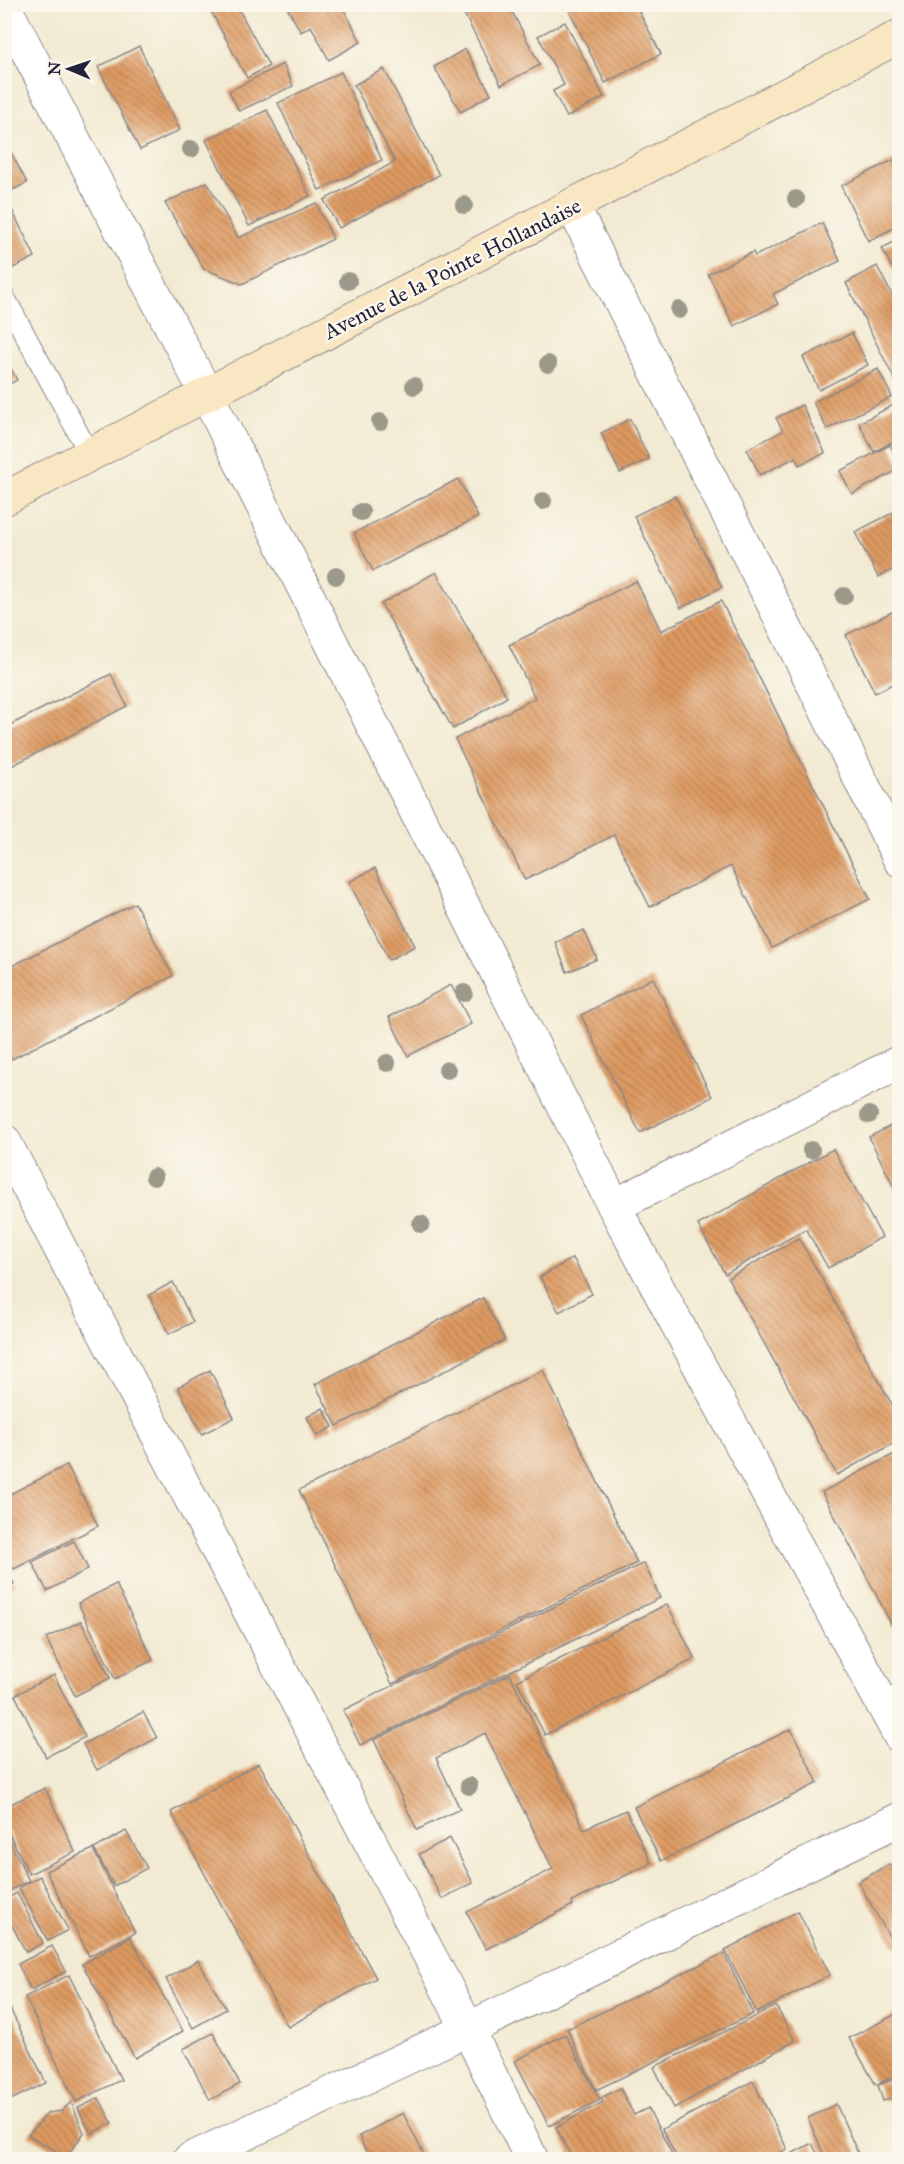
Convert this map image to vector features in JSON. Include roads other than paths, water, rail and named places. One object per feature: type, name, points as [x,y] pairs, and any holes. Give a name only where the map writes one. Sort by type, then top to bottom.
[{"type":"main road","name":"Avenue de la Pointe Hollandaise","points":[[4,499],[900,36]]},
{"type":"street","points":[[4,6],[207,395],[614,1206],[900,1736]]},
{"type":"street","points":[[572,206],[900,860]]},
{"type":"street","points":[[614,1206],[900,1062]]},
{"type":"street","points":[[4,1141],[468,2029],[532,2160]]},
{"type":"street","points":[[189,2160],[468,2029],[900,1819]]},
{"type":"lane","points":[[4,296],[90,455]]}]
